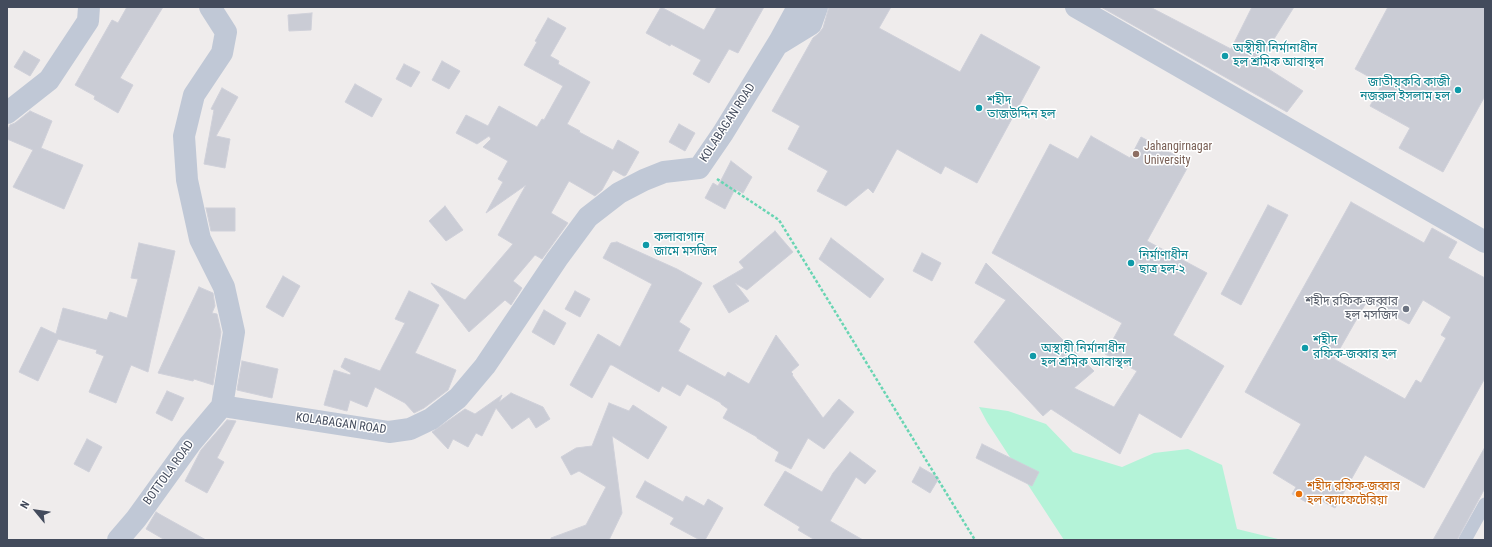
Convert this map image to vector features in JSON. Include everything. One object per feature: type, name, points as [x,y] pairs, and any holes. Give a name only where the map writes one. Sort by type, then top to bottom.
[{"type":"street","points":[[7,113],[49,80],[88,21],[89,7]]},
{"type":"street","points":[[210,7],[226,32],[222,53],[194,95],[184,136],[187,180],[200,239],[224,287],[234,332],[222,406]]},
{"type":"street","name":"KOLABAGAN ROAD","points":[[222,406],[389,432],[410,429],[431,419],[458,398],[485,366],[557,259],[588,217],[619,193],[644,180],[664,172],[699,168],[723,133],[777,45],[798,7]]},
{"type":"street","points":[[777,45],[811,24],[817,7]]},
{"type":"street","points":[[1076,7],[1485,242]]},
{"type":"street","name":"BOTTOLA ROAD","points":[[118,540],[190,444],[222,406]]},
{"type":"lane","points":[[1465,540],[1485,504]]},
{"type":"path","points":[[699,168],[779,220],[975,540]]},
{"type":"green space","points":[[979,407],[1008,411],[1046,424],[1073,452],[1122,467],[1154,453],[1188,449],[1222,465],[1237,529],[1282,540],[1064,540],[987,422]]},
{"type":"building","points":[[127,7],[163,7],[120,78],[133,85],[118,113],[94,99],[95,96],[75,85],[112,20],[118,23]]},
{"type":"building","points":[[661,7],[704,30],[717,7],[764,7],[738,53],[729,49],[709,83],[693,74],[701,60],[646,33]]},
{"type":"building","name":"শহীদ তাজউদ্দিন হল","points":[[829,7],[891,7],[879,28],[960,72],[981,34],[1040,67],[977,183],[945,166],[941,174],[897,149],[873,193],[868,188],[846,206],[817,191],[828,171],[788,149],[800,126],[772,111],[813,38],[823,28]]},
{"type":"building","name":"অস্থীয়ী নির্মানাধীন হল শ্রমিক আবাস্থল","points":[[1101,7],[1150,7],[1231,49],[1252,7],[1294,7],[1259,63],[1303,91],[1287,112]]},
{"type":"building","name":"জাতীয়কবি কাজী নজরুল ইসলাম হল","points":[[1388,7],[1485,7],[1485,96],[1443,172],[1399,148],[1410,128],[1370,106],[1382,84],[1355,69]]},
{"type":"building","points":[[312,13],[311,30],[289,31],[288,15]]},
{"type":"building","points":[[548,18],[566,28],[550,56],[559,61],[558,64],[590,82],[567,124],[613,150],[618,140],[639,152],[626,175],[624,176],[613,170],[602,190],[595,196],[569,181],[551,213],[568,223],[542,259],[535,255],[513,281],[522,288],[511,305],[505,300],[469,332],[431,283],[465,300],[513,244],[498,235],[526,185],[486,213],[503,182],[498,179],[508,161],[483,147],[491,139],[489,136],[477,144],[456,133],[466,115],[488,126],[499,106],[537,127],[542,119],[544,120],[563,86],[524,65]]},
{"type":"building","points":[[24,51],[40,60],[30,76],[14,67]]},
{"type":"building","points":[[442,61],[460,71],[449,89],[432,80]]},
{"type":"building","points":[[404,64],[420,72],[411,87],[396,79]]},
{"type":"building","points":[[355,84],[382,99],[372,117],[345,102]]},
{"type":"building","points":[[222,88],[238,97],[216,136],[230,139],[225,168],[204,164],[214,110],[211,109]]},
{"type":"building","points":[[30,111],[52,121],[41,148],[83,165],[64,209],[13,187],[33,150],[7,139],[7,131],[10,125],[15,123]]},
{"type":"building","points":[[679,124],[695,133],[685,151],[669,142]]},
{"type":"building","points":[[1091,136],[1130,158],[1141,137],[1190,163],[1147,241],[1207,273],[1173,335],[1224,366],[1181,438],[1139,413],[1120,454],[1051,409],[1043,416],[974,342],[1006,300],[975,283],[986,263],[1094,371],[1074,388],[1114,407],[1137,371],[1105,354],[1122,323],[992,253],[1050,144],[1078,159]]},
{"type":"building","points":[[731,161],[752,177],[743,193],[735,189],[725,209],[705,198],[713,183],[718,186]]},
{"type":"building","name":"শহীদ রফিক-জব্বার হল","points":[[1351,202],[1424,243],[1432,228],[1457,242],[1448,258],[1485,278],[1485,378],[1424,488],[1365,455],[1335,508],[1311,495],[1306,502],[1292,494],[1296,487],[1273,473],[1301,424],[1245,392]],"holes":[[[1423,300],[1451,317],[1441,335],[1446,338],[1421,383],[1416,380],[1405,399],[1334,359],[1367,301],[1409,324]]]},
{"type":"building","points":[[1268,205],[1288,215],[1241,305],[1221,294]]},
{"type":"building","points":[[445,206],[463,230],[446,241],[429,221]]},
{"type":"building","points":[[206,208],[235,208],[235,231],[211,231]]},
{"type":"building","points":[[775,231],[793,252],[747,290],[735,283],[749,301],[729,313],[713,286],[744,268],[739,262]]},
{"type":"building","points":[[831,238],[884,279],[870,298],[819,259]]},
{"type":"building","points":[[617,242],[677,269],[702,283],[679,322],[690,329],[678,351],[725,377],[728,372],[749,384],[776,335],[799,365],[791,372],[793,374],[792,375],[823,418],[839,399],[854,412],[824,449],[808,438],[791,469],[775,461],[779,452],[757,437],[723,418],[728,409],[721,403],[687,384],[680,396],[662,386],[659,392],[612,365],[610,365],[592,398],[570,385],[598,334],[620,347],[652,284],[603,258],[611,243]]},
{"type":"building","points":[[139,243],[175,251],[148,372],[131,365],[116,403],[89,392],[104,356],[96,353],[97,350],[58,339],[38,381],[19,372],[41,327],[56,334],[63,308],[107,320],[110,312],[127,318],[138,279],[131,278]]},
{"type":"building","points":[[922,253],[941,263],[932,281],[913,271]]},
{"type":"building","points":[[283,276],[300,286],[283,317],[266,307]]},
{"type":"building","points":[[199,287],[213,293],[215,306],[212,313],[217,314],[221,332],[213,385],[194,379],[193,381],[158,373]]},
{"type":"building","points":[[409,291],[439,305],[415,353],[456,370],[448,390],[424,408],[414,413],[405,403],[375,387],[367,407],[350,400],[347,411],[324,405],[334,370],[350,375],[351,373],[341,367],[345,358],[380,371],[405,323],[395,319]]},
{"type":"building","points":[[575,291],[590,299],[580,317],[565,309]]},
{"type":"building","points":[[544,310],[566,323],[554,345],[532,332]]},
{"type":"building","points":[[242,361],[278,369],[272,398],[237,390]]},
{"type":"building","points":[[167,391],[184,398],[172,421],[156,413]]},
{"type":"building","points":[[511,393],[543,407],[550,419],[536,428],[529,417],[512,429],[496,408],[482,436],[476,433],[468,447],[453,439],[448,449],[432,432],[465,409],[475,414],[502,395],[499,402]]},
{"type":"building","points":[[609,403],[629,411],[633,405],[667,427],[648,459],[612,436],[622,513],[609,540],[551,540],[551,538],[586,525],[606,487],[579,471],[571,475],[561,457],[576,448],[592,446]]},
{"type":"building","points":[[227,420],[236,421],[217,458],[224,462],[207,493],[185,481],[201,450]]},
{"type":"building","points":[[87,439],[102,447],[89,472],[74,464]]},
{"type":"building","points":[[982,444],[1039,472],[1032,486],[976,458]]},
{"type":"building","points":[[1485,447],[1485,488],[1457,540],[1433,540]]},
{"type":"building","points":[[850,452],[876,471],[865,484],[856,477],[830,521],[863,540],[815,540],[798,530],[800,527],[764,505],[785,471],[822,492],[833,473]]},
{"type":"building","points":[[920,467],[939,478],[930,493],[912,482]]},
{"type":"building","points":[[645,481],[683,502],[686,496],[704,506],[708,499],[723,508],[705,540],[700,540],[670,524],[674,518],[636,497]]},
{"type":"building","points":[[156,512],[206,540],[165,540],[146,529]]},
{"type":"place","name":"অস্থীয়ী নির্মানাধীন হল শ্রমিক আবাস্থল","points":[[1225,56]]},
{"type":"place","name":"জাতীয়কবি কাজী নজরুল ইসলাম হল","points":[[1458,90]]},
{"type":"place","name":"শহীদ তাজউদ্দিন হল","points":[[979,108]]},
{"type":"place","name":"Jahangirnagar University","points":[[1136,154]]},
{"type":"place","name":"কলাবাগান জামে মসজিদ","points":[[646,245]]},
{"type":"place","name":"নির্মাণাধীন ছাত্র হল-২","points":[[1131,263]]},
{"type":"place","name":"শহীদ রফিক-জব্বার হল মসজিদ","points":[[1406,309]]},
{"type":"place","name":"শহীদ রফিক-জব্বার হল","points":[[1305,348]]},
{"type":"place","name":"অস্থায়ী নির্মানাধীন হল শ্রমিক আবাস্থল","points":[[1033,356]]},
{"type":"place","name":"শহীদ রফিক-জব্বার হল ক্যাফেটেরিয়া","points":[[1299,494]]}]
